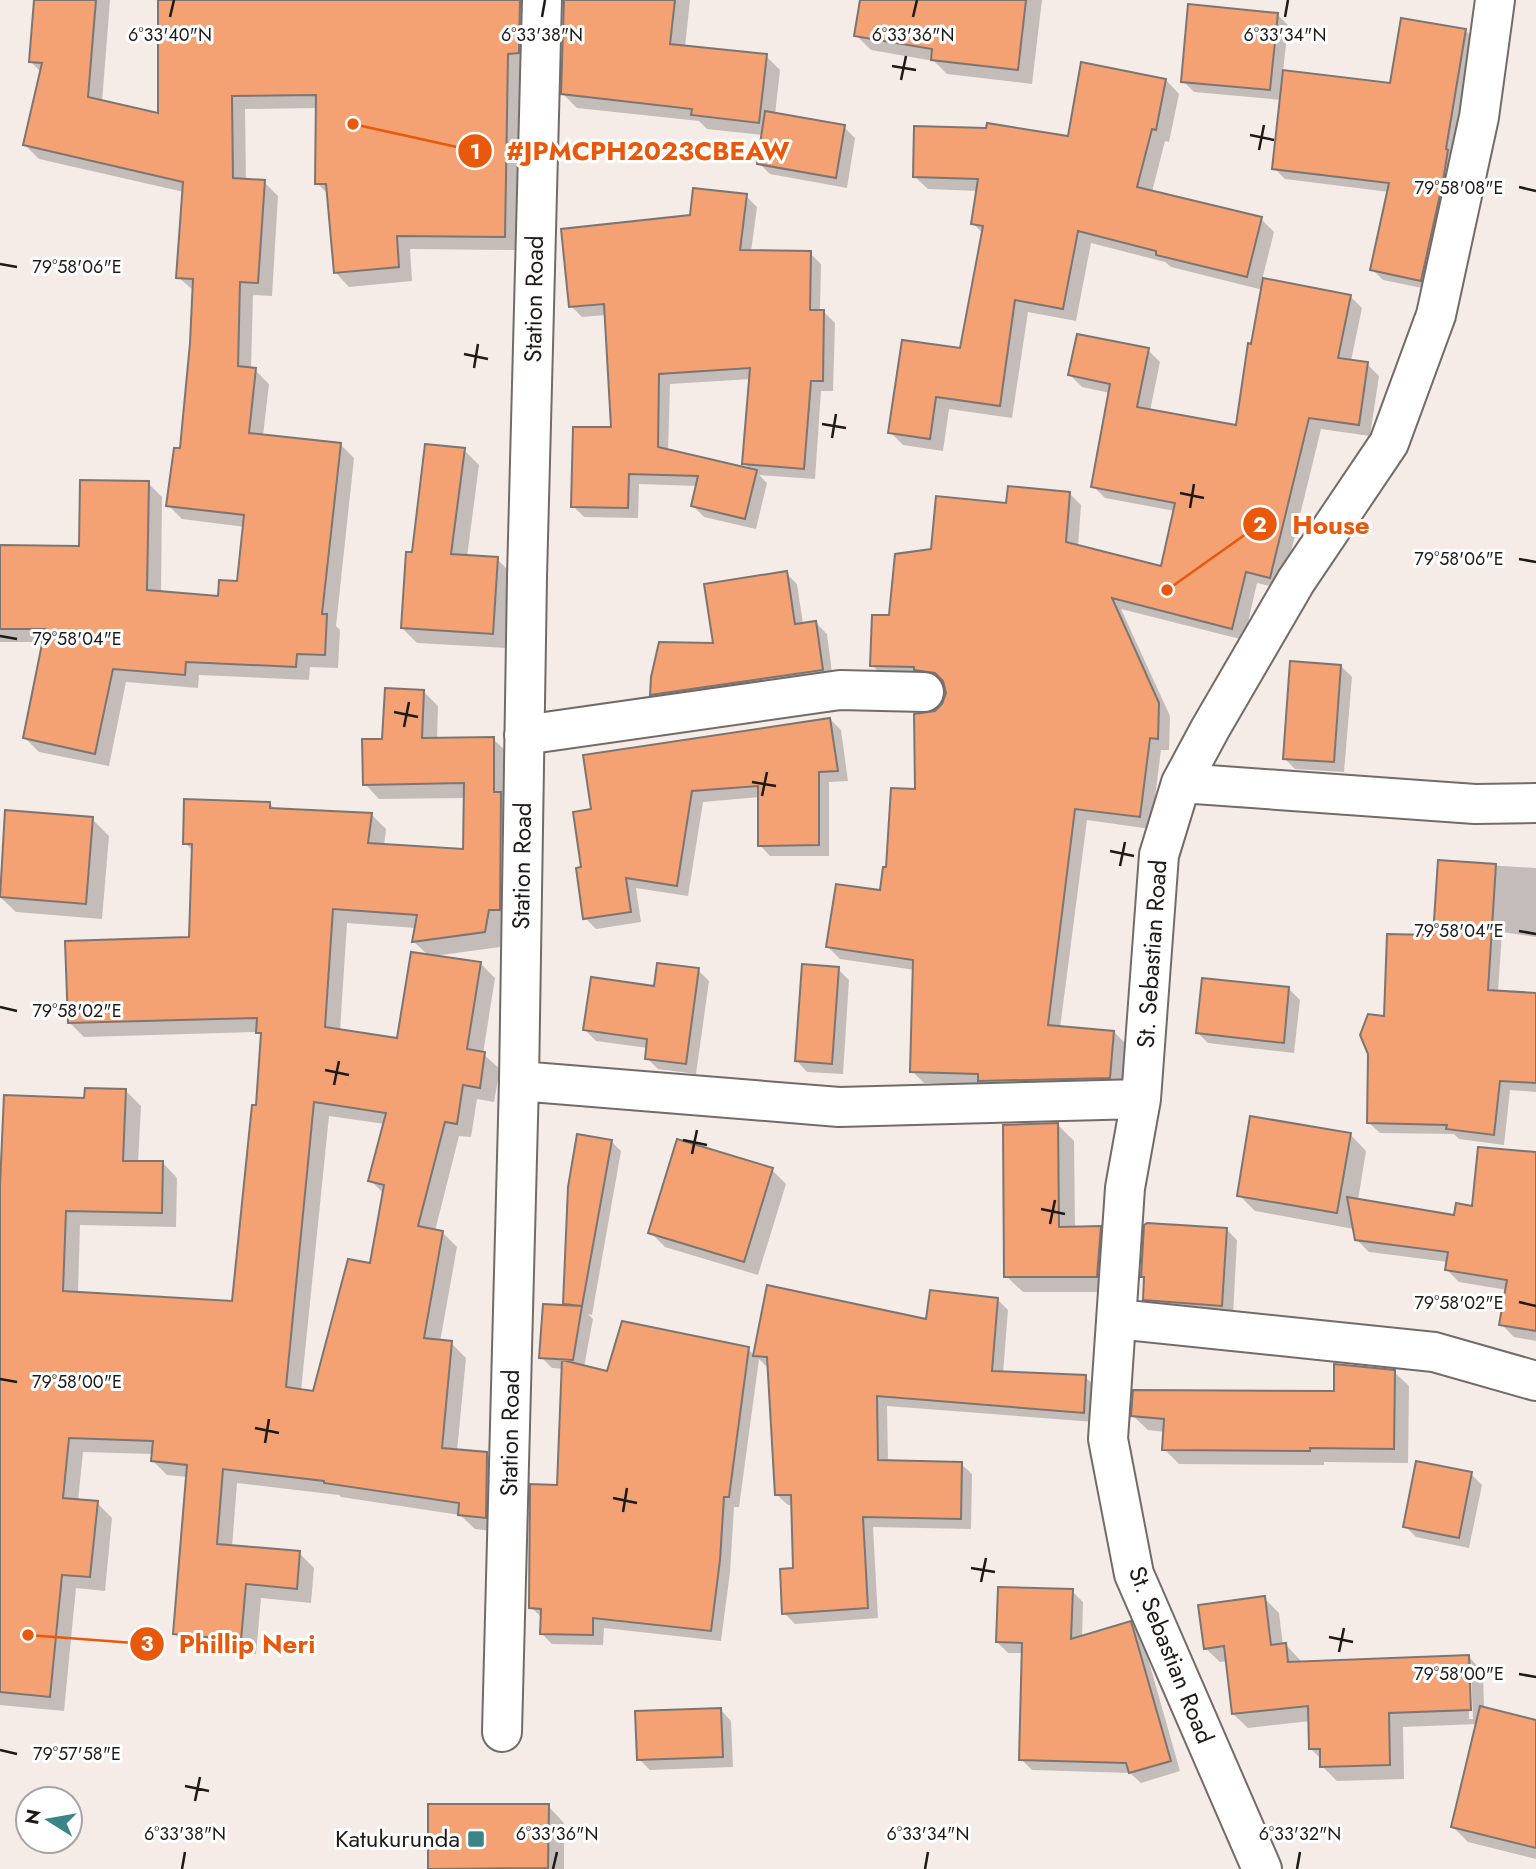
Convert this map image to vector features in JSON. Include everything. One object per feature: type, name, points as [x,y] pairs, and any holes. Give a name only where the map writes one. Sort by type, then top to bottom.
[{"type":"street","name":"Station Road","points":[[502,1732],[542,0]]},
{"type":"street","name":"St. Sebastian Road","points":[[1262,1869],[1134,1574],[1108,1439],[1125,1188],[1141,1099],[1158,855],[1181,783],[1296,581],[1388,443],[1436,314],[1479,117],[1495,0]]},
{"type":"street","points":[[524,735],[840,690],[924,692]]},
{"type":"street","points":[[1181,783],[1475,804],[1536,803]]},
{"type":"street","points":[[519,1081],[839,1107],[1141,1099]]},
{"type":"street","points":[[1117,1320],[1434,1352],[1536,1381]]},
{"type":"building","points":[[34,0],[96,0],[88,97],[158,113],[158,0],[520,0],[519,53],[508,54],[505,237],[397,236],[399,267],[334,273],[326,184],[315,184],[316,95],[232,96],[233,178],[265,180],[258,283],[240,282],[238,366],[256,368],[249,433],[341,443],[322,614],[327,614],[325,655],[297,654],[296,667],[186,662],[185,675],[113,669],[95,754],[23,738],[45,629],[0,629],[0,545],[79,546],[80,480],[149,481],[147,590],[218,596],[219,580],[237,581],[244,515],[166,506],[174,448],[180,448],[190,343],[193,279],[176,278],[183,182],[23,145],[42,63],[29,62]]},
{"type":"building","points":[[564,0],[675,0],[670,44],[767,54],[759,123],[691,115],[692,109],[561,94]]},
{"type":"building","points":[[860,0],[1026,0],[1018,70],[931,60],[932,49],[854,36]]},
{"type":"building","points":[[1188,4],[1278,13],[1270,90],[1181,82]]},
{"type":"building","points":[[1401,18],[1466,29],[1443,181],[1421,281],[1370,270],[1389,183],[1272,169],[1283,70],[1390,83]]},
{"type":"building","points":[[1081,62],[1166,79],[1156,130],[1152,129],[1137,187],[1262,217],[1247,277],[1156,255],[1156,251],[1078,231],[1063,309],[1015,300],[1000,406],[936,397],[930,439],[888,433],[902,340],[960,348],[983,226],[971,224],[978,179],[913,177],[914,126],[986,128],[987,123],[1068,136]]},
{"type":"building","points":[[765,111],[845,125],[836,178],[757,164]]},
{"type":"building","points":[[693,188],[747,194],[740,250],[811,251],[810,310],[824,310],[823,381],[811,381],[804,469],[742,464],[750,368],[659,374],[658,447],[757,470],[745,519],[691,506],[698,476],[629,474],[628,508],[571,507],[573,427],[611,427],[604,304],[569,307],[561,229],[690,215]]},
{"type":"building","points":[[1263,278],[1351,295],[1338,358],[1368,362],[1359,425],[1309,418],[1270,578],[1246,572],[1232,629],[1112,598],[1159,703],[1158,739],[1150,738],[1140,817],[1075,809],[1048,1025],[1114,1031],[1110,1078],[978,1081],[978,1074],[910,1072],[913,960],[826,947],[836,884],[880,890],[883,867],[886,867],[891,788],[915,789],[914,714],[935,711],[942,704],[946,693],[943,681],[935,673],[914,670],[914,667],[870,666],[872,615],[889,615],[895,554],[931,549],[936,496],[1006,503],[1008,486],[1070,492],[1066,542],[1161,566],[1175,503],[1091,487],[1110,384],[1068,375],[1077,334],[1149,348],[1137,407],[1236,425],[1248,343],[1251,344]]},
{"type":"building","points":[[425,444],[465,448],[451,554],[498,557],[493,634],[401,628],[406,552],[412,552]]},
{"type":"building","points":[[787,571],[795,624],[816,621],[823,670],[650,695],[659,642],[713,643],[704,584]]},
{"type":"building","points":[[1290,661],[1341,665],[1334,762],[1283,759]]},
{"type":"building","points":[[385,688],[424,690],[422,738],[494,737],[494,792],[501,792],[500,910],[489,910],[485,932],[412,942],[417,915],[333,909],[325,1027],[397,1038],[411,952],[481,962],[467,1049],[485,1052],[480,1088],[463,1085],[457,1124],[445,1122],[418,1226],[443,1231],[424,1338],[452,1341],[442,1448],[487,1452],[486,1518],[458,1515],[459,1503],[324,1481],[223,1469],[217,1544],[300,1551],[297,1589],[246,1584],[241,1640],[173,1634],[187,1465],[151,1461],[153,1441],[69,1438],[63,1498],[98,1501],[90,1577],[62,1575],[50,1697],[0,1692],[0,1185],[4,1095],[84,1098],[85,1088],[126,1089],[123,1161],[163,1161],[162,1213],[66,1211],[63,1291],[232,1301],[252,1105],[256,1105],[261,1033],[256,1033],[257,1018],[68,1023],[65,941],[189,937],[192,844],[183,844],[184,799],[270,802],[270,808],[372,813],[368,843],[463,849],[464,783],[363,785],[362,739],[382,739]],"holes":[[[314,1102],[386,1113],[368,1181],[384,1185],[370,1263],[348,1259],[313,1391],[286,1387]]]},
{"type":"building","points":[[830,718],[838,771],[819,772],[819,845],[758,846],[758,786],[692,791],[677,886],[626,878],[631,912],[583,919],[576,868],[581,867],[573,812],[591,809],[583,755]]},
{"type":"building","points":[[5,810],[93,817],[86,904],[0,897]]},
{"type":"building","points":[[1438,860],[1496,864],[1488,990],[1536,993],[1536,1083],[1500,1081],[1494,1135],[1446,1129],[1447,1125],[1367,1123],[1368,1054],[1360,1035],[1368,1014],[1384,1016],[1387,934],[1433,935]]},
{"type":"building","points":[[657,963],[699,968],[686,1064],[645,1059],[647,1039],[583,1030],[591,977],[654,986]]},
{"type":"building","points":[[802,964],[839,967],[832,1064],[795,1061]]},
{"type":"building","points":[[1202,978],[1289,987],[1284,1043],[1196,1033]]},
{"type":"building","points":[[1250,1116],[1351,1133],[1337,1213],[1237,1196]]},
{"type":"building","points":[[1058,1123],[1059,1227],[1101,1226],[1097,1277],[1004,1277],[1003,1125]]},
{"type":"building","points":[[577,1134],[612,1140],[582,1306],[563,1304],[568,1187]]},
{"type":"building","points":[[677,1139],[773,1168],[744,1262],[648,1233]]},
{"type":"building","points":[[1478,1147],[1536,1152],[1536,1331],[1499,1325],[1507,1280],[1445,1270],[1448,1252],[1355,1240],[1347,1197],[1454,1215],[1456,1203],[1472,1206]]},
{"type":"building","points":[[1147,1223],[1227,1228],[1222,1306],[1143,1300],[1144,1277],[1141,1277],[1144,1225]]},
{"type":"building","points":[[767,1285],[926,1319],[930,1290],[998,1298],[992,1371],[1086,1375],[1084,1413],[877,1396],[878,1460],[962,1462],[961,1519],[863,1517],[868,1608],[782,1614],[780,1569],[793,1568],[791,1495],[775,1495],[767,1357],[753,1356]]},
{"type":"building","points":[[543,1304],[582,1306],[573,1360],[539,1358]]},
{"type":"building","points":[[622,1321],[749,1347],[729,1497],[724,1497],[720,1560],[711,1631],[593,1618],[593,1635],[540,1634],[541,1609],[529,1608],[530,1484],[557,1485],[562,1360],[607,1371]]},
{"type":"building","points":[[1334,1364],[1395,1370],[1394,1449],[1162,1450],[1164,1419],[1131,1416],[1133,1390],[1334,1391]]},
{"type":"building","points":[[1416,1461],[1472,1472],[1459,1538],[1403,1527]]},
{"type":"building","points":[[998,1587],[1073,1589],[1071,1639],[1131,1621],[1171,1761],[1129,1773],[1126,1763],[1019,1760],[1022,1643],[996,1642]]},
{"type":"building","points":[[1265,1596],[1271,1645],[1286,1643],[1288,1662],[1469,1655],[1471,1710],[1389,1713],[1390,1765],[1320,1767],[1320,1749],[1309,1749],[1308,1706],[1232,1714],[1224,1646],[1204,1649],[1198,1605]]},
{"type":"building","points":[[1480,1706],[1536,1720],[1536,1848],[1451,1827]]},
{"type":"building","points":[[721,1708],[723,1757],[637,1760],[635,1711]]},
{"type":"building","points":[[428,1804],[549,1804],[548,1868],[428,1869]]},
{"type":"place","name":"#JPMCPH2023CBEAW","points":[[353,124]]},
{"type":"place","name":"House","points":[[1167,590]]},
{"type":"place","name":"Phillip Neri","points":[[28,1635]]},
{"type":"place","name":"Katukurunda","points":[[476,1839]]}]
